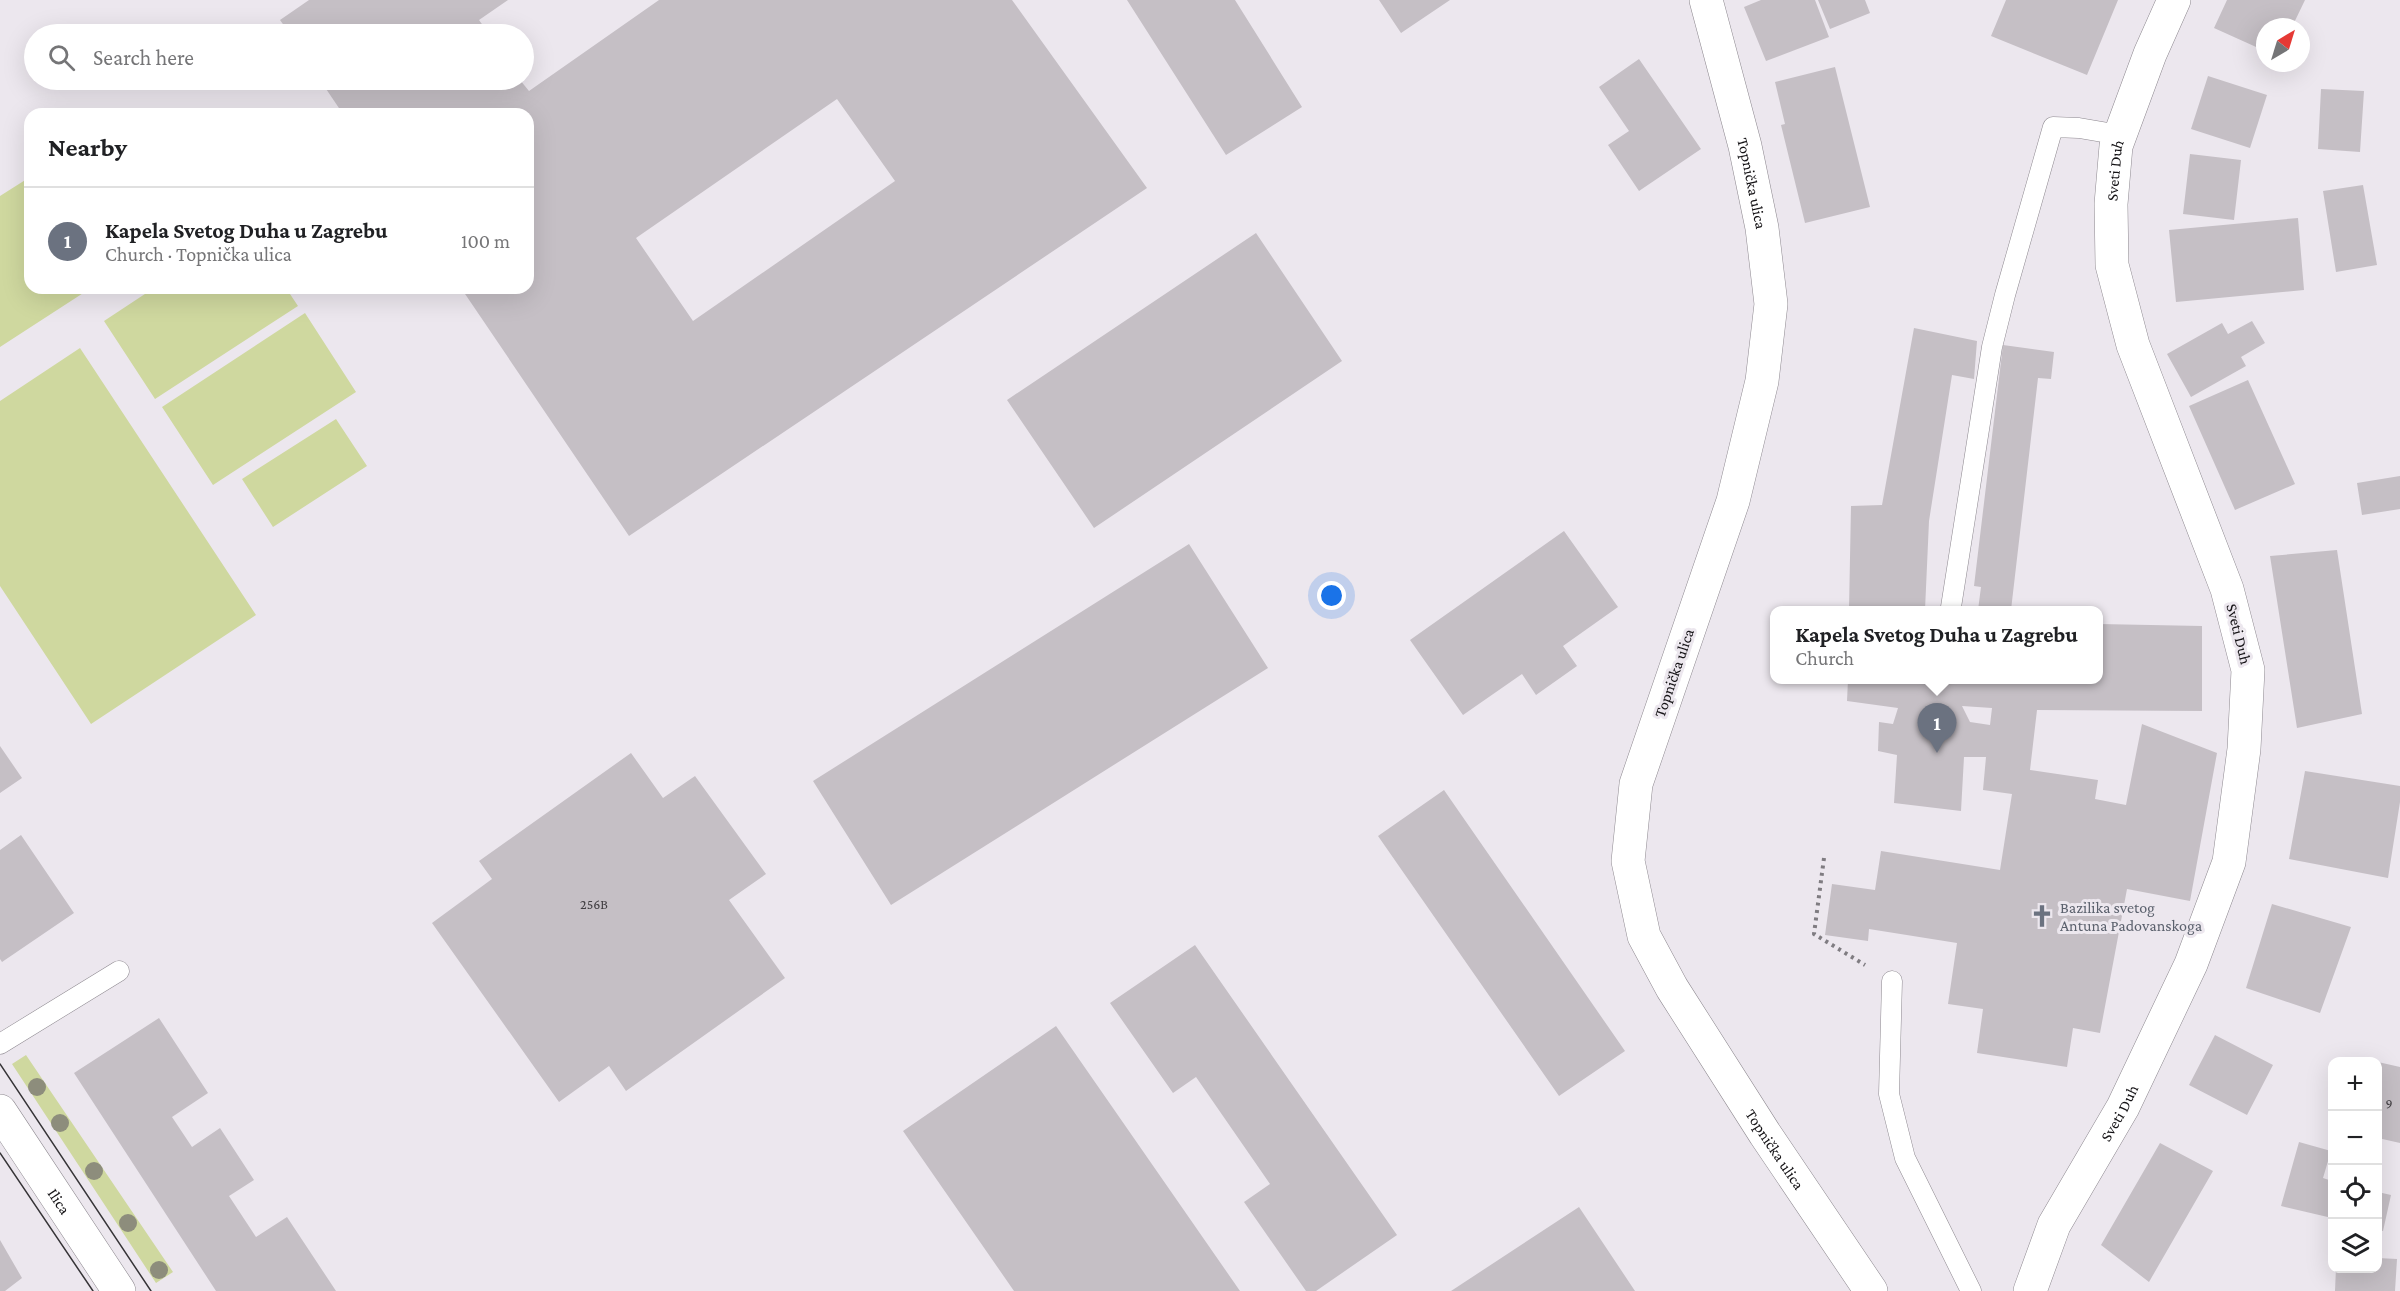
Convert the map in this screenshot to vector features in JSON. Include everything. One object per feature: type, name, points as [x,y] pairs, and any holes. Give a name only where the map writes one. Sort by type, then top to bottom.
[{"type":"main road","name":"Topnička ulica","points":[[1706,0],[1745,146],[1762,228],[1771,304],[1762,381],[1734,501],[1636,784],[1628,861],[1644,936],[1672,988],[1765,1134],[1871,1291]]},
{"type":"main road","name":"Sveti Duh","points":[[2031,1291],[2054,1226],[2123,1107],[2191,964],[2229,862],[2244,749],[2248,670],[2227,589],[2133,345],[2112,264],[2111,204],[2116,146],[2150,54],[2174,0]]},
{"type":"main road","name":"Ilica","points":[[0,1111],[108,1287]]},
{"type":"lane","points":[[1951,606],[1992,347],[2053,127],[2079,128],[2120,135]]},
{"type":"lane","points":[[0,1044],[119,971]]},
{"type":"lane","points":[[1892,981],[1889,1094],[1902,1147],[1905,1158],[1971,1291]]},
{"type":"path","points":[[1824,858],[1814,934],[1892,981]]},
{"type":"green space","points":[[24,181],[24,294],[82,294],[0,347],[0,196]]},
{"type":"green space","points":[[145,294],[290,294],[298,306],[155,399],[104,321]]},
{"type":"green space","points":[[305,313],[356,392],[213,485],[162,407]]},
{"type":"green space","points":[[80,348],[256,615],[91,724],[0,586],[0,401]]},
{"type":"green space","points":[[336,419],[367,466],[273,527],[242,479]]},
{"type":"green space","points":[[26,1055],[173,1272],[156,1283],[12,1064]]},
{"type":"building","points":[[309,0],[508,0],[479,20],[482,24],[283,24],[280,20]]},
{"type":"building","points":[[659,0],[1012,0],[1147,188],[629,536],[465,294],[534,294],[534,108],[339,108],[327,90],[534,90],[534,88]],"holes":[[[837,99],[895,181],[693,321],[636,238]]]},
{"type":"building","points":[[1127,0],[1235,0],[1302,107],[1226,155]]},
{"type":"building","points":[[1379,0],[1450,0],[1401,33]]},
{"type":"building","points":[[1761,0],[1815,0],[1829,37],[1766,61],[1744,7]]},
{"type":"building","points":[[1818,0],[1865,0],[1870,13],[1830,29]]},
{"type":"building","points":[[2006,0],[2118,0],[2087,75],[1991,36]]},
{"type":"building","points":[[2227,0],[2305,0],[2296,18],[2256,18],[2256,47],[2214,28]]},
{"type":"building","points":[[1639,59],[1701,149],[1639,191],[1608,145],[1629,131],[1599,87]]},
{"type":"building","points":[[1835,67],[1870,207],[1805,223],[1781,125],[1785,124],[1775,82]]},
{"type":"building","points":[[2208,76],[2267,95],[2250,148],[2191,129]]},
{"type":"building","points":[[2321,89],[2364,91],[2360,152],[2318,149]]},
{"type":"building","points":[[2190,154],[2241,160],[2234,220],[2183,214]]},
{"type":"building","points":[[2363,185],[2377,265],[2336,272],[2323,191]]},
{"type":"building","points":[[2298,218],[2304,290],[2176,302],[2169,230]]},
{"type":"building","points":[[1256,233],[1342,361],[1094,528],[1007,400]]},
{"type":"building","points":[[2252,321],[2265,343],[2241,357],[2246,366],[2191,397],[2167,354],[2222,323],[2228,334]]},
{"type":"building","points":[[1914,328],[1977,341],[1974,379],[1952,375],[1929,521],[1925,606],[1849,606],[1851,506],[1882,505]]},
{"type":"building","points":[[2003,345],[2054,352],[2051,379],[2038,378],[2011,606],[1979,606],[1981,587],[1974,586]]},
{"type":"building","points":[[2248,380],[2295,484],[2235,510],[2189,406]]},
{"type":"building","points":[[2400,476],[2400,509],[2362,515],[2357,483]]},
{"type":"building","points":[[1564,531],[1618,607],[1563,646],[1577,666],[1536,695],[1522,674],[1463,715],[1410,640]]},
{"type":"building","points":[[1189,544],[1268,668],[891,905],[813,781]]},
{"type":"building","points":[[2337,550],[2362,714],[2297,728],[2270,556]]},
{"type":"building","points":[[2103,624],[2202,626],[2202,711],[2037,710],[2030,770],[2098,780],[2095,799],[2126,805],[2142,724],[2217,753],[2190,901],[2127,889],[2100,1033],[2073,1028],[2067,1067],[1977,1053],[1983,1009],[1948,1004],[1957,943],[1869,929],[1868,941],[1825,935],[1832,884],[1875,890],[1881,851],[2000,870],[2012,794],[1983,790],[1986,757],[1964,757],[1961,811],[1894,803],[1897,755],[1878,751],[1879,722],[1893,724],[1898,708],[1847,701],[1848,684],[2103,684]],"holes":[[[1962,706],[1992,708],[1990,725],[1970,722]]]},
{"type":"building","points":[[0,746],[22,778],[0,793]]},
{"type":"building","points":[[631,753],[663,798],[695,776],[766,874],[729,900],[785,978],[626,1091],[609,1066],[559,1102],[432,923],[492,879],[479,861]]},
{"type":"building","points":[[2305,771],[2400,786],[2400,802],[2388,878],[2289,859]]},
{"type":"building","points":[[1444,790],[1625,1051],[1559,1096],[1378,836]]},
{"type":"building","points":[[21,835],[74,913],[2,962],[0,959],[0,850]]},
{"type":"building","points":[[2272,904],[2351,927],[2320,1013],[2246,988]]},
{"type":"building","points":[[1195,945],[1397,1235],[1316,1291],[1306,1291],[1244,1202],[1270,1184],[1196,1077],[1173,1093],[1110,1003]]},
{"type":"building","points":[[159,1018],[208,1093],[172,1117],[192,1147],[220,1128],[254,1180],[229,1196],[256,1237],[287,1217],[336,1291],[216,1291],[74,1073]]},
{"type":"building","points":[[1056,1026],[1240,1291],[1014,1291],[903,1131]]},
{"type":"building","points":[[2215,1035],[2273,1065],[2247,1115],[2189,1085]]},
{"type":"building","points":[[2382,1063],[2400,1067],[2400,1143],[2382,1139]]},
{"type":"building","points":[[2299,1142],[2328,1150],[2328,1161],[2323,1178],[2328,1180],[2328,1217],[2281,1206]]},
{"type":"building","points":[[2160,1143],[2213,1171],[2149,1282],[2101,1245]]},
{"type":"building","points":[[2382,1193],[2391,1195],[2382,1231]]},
{"type":"building","points":[[1579,1207],[1635,1291],[1451,1291]]},
{"type":"building","points":[[0,1240],[22,1278],[5,1291],[0,1291]]},
{"type":"building","points":[[2382,1258],[2397,1259],[2395,1291],[2335,1291],[2336,1273],[2382,1273]]},
{"type":"tram line","points":[[0,1064],[151,1291]]},
{"type":"tram line","points":[[0,1153],[93,1291]]},
{"type":"place","name":"Kapela Svetog Duha u Zagrebu","points":[[1937,753]]},
{"type":"place","name":"Bazilika svetog Antuna Padovanskoga","points":[[2042,916]]}]
